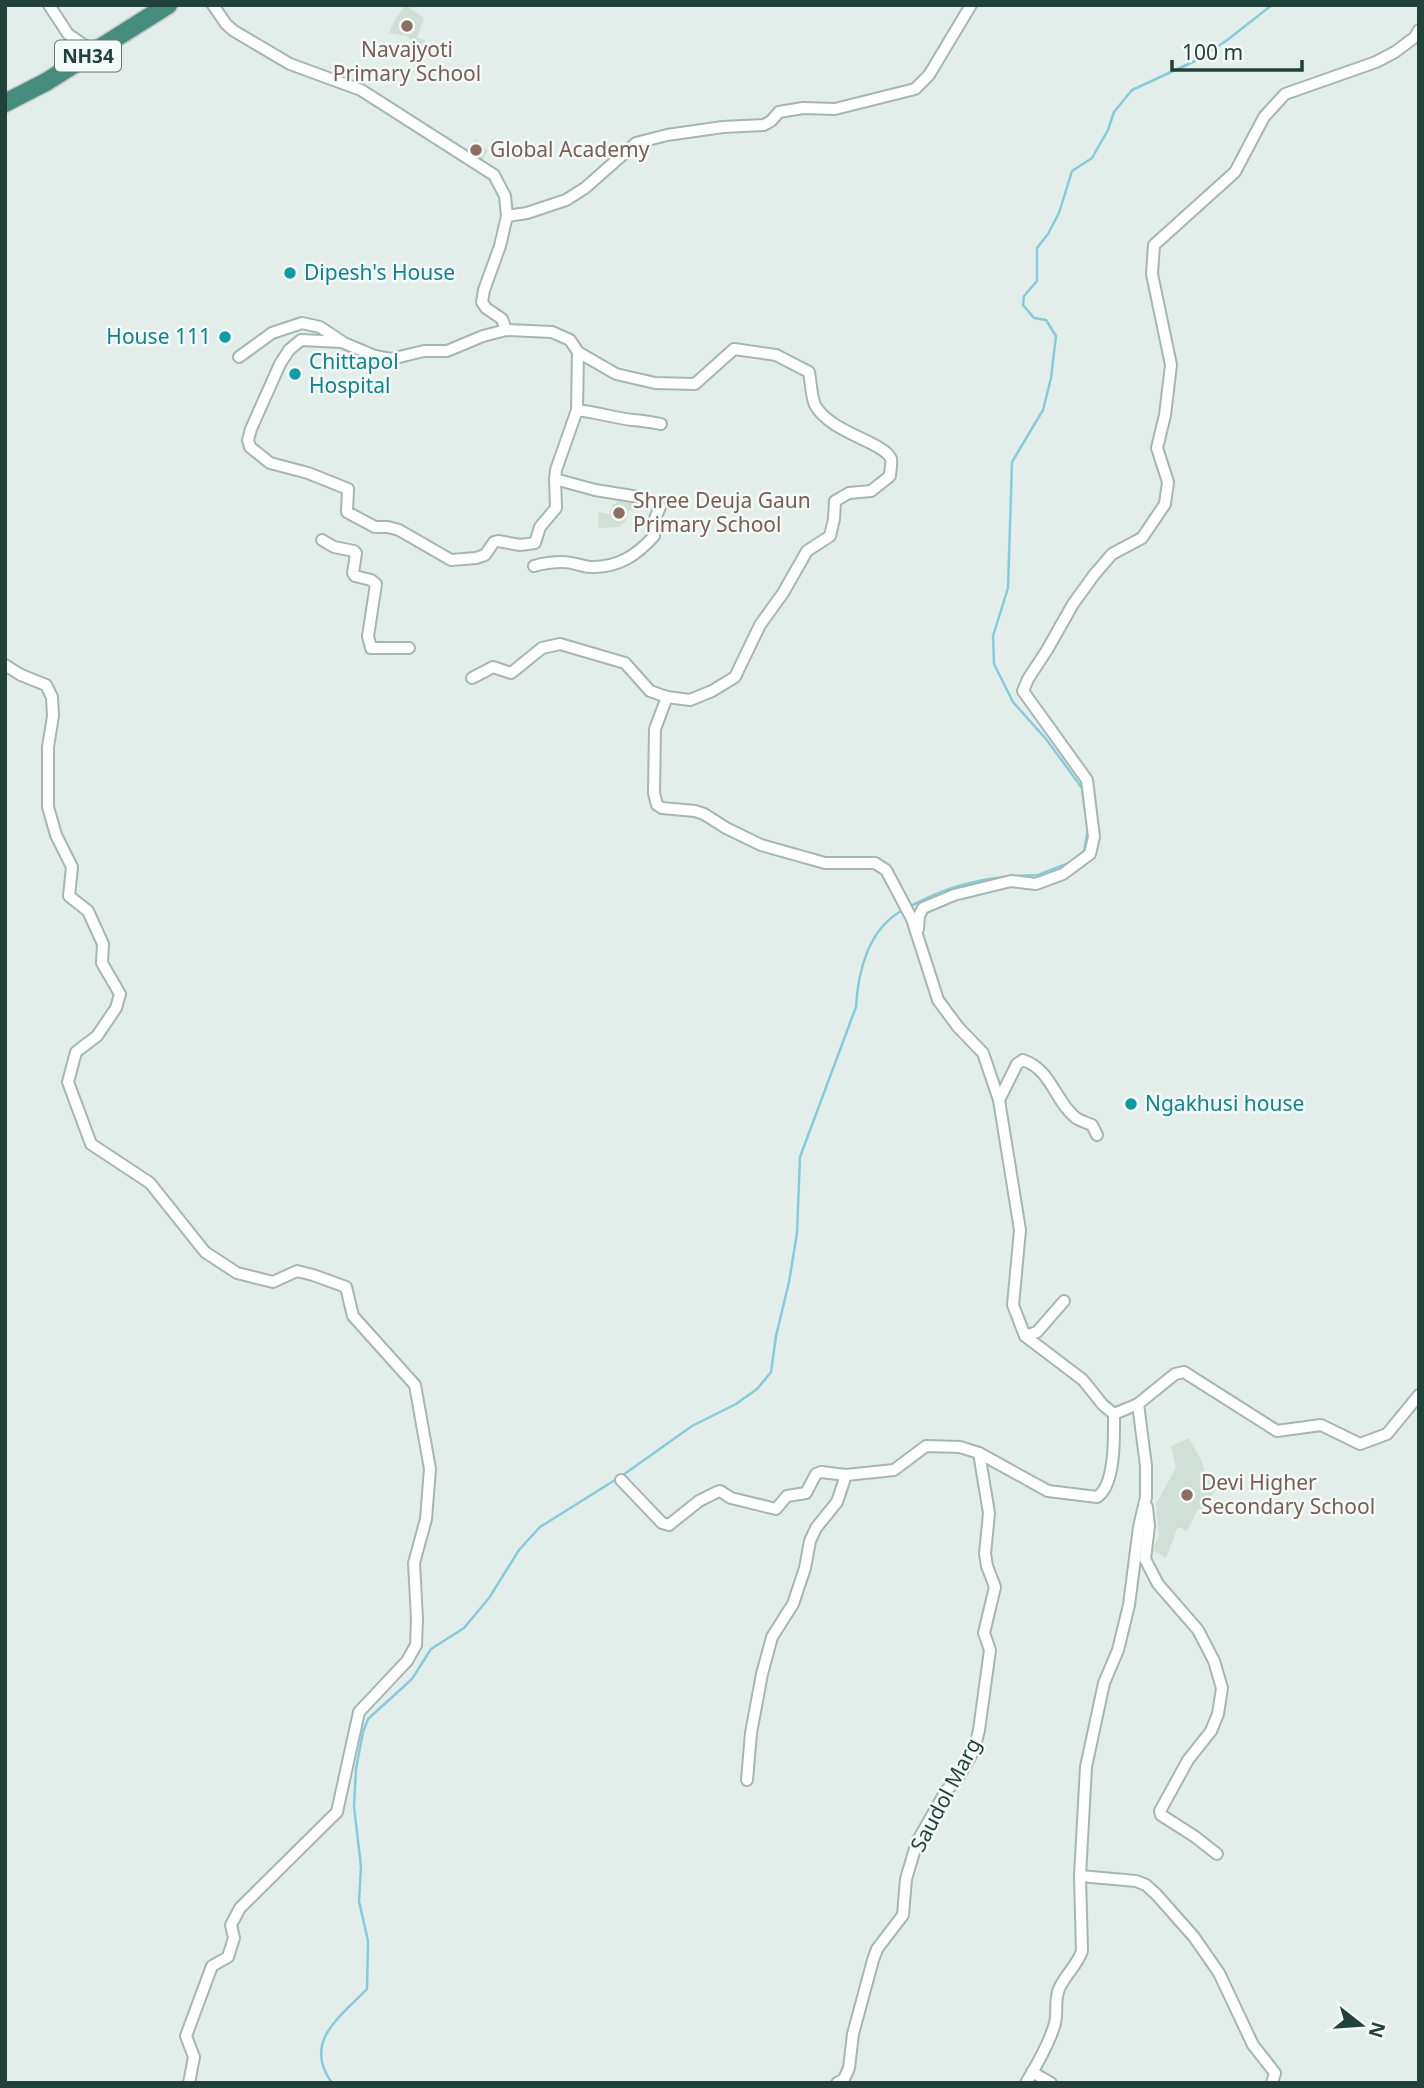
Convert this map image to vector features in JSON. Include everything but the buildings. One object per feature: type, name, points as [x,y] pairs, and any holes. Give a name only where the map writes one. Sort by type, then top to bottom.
[{"type":"highway","name":"NH34","points":[[5,103],[22,96],[169,5]]},
{"type":"street","points":[[48,5],[68,34],[94,52]]},
{"type":"street","points":[[213,5],[234,31],[290,64],[361,90],[494,175],[505,196],[507,216],[482,302],[502,319],[506,330]]},
{"type":"street","points":[[507,216],[527,213],[566,200],[585,188],[636,144],[667,135],[723,127],[764,125],[779,112],[803,108],[835,109],[915,89],[929,75],[971,5]]},
{"type":"street","points":[[918,935],[919,916],[923,908],[954,895],[1011,881],[1035,884],[1063,874],[1090,854],[1094,837],[1087,780],[1023,691],[1080,594],[1112,554],[1142,538],[1165,504],[1168,482],[1157,448],[1165,415],[1171,365],[1152,274],[1154,245],[1235,172],[1264,117],[1285,94],[1376,62],[1395,52],[1415,37],[1419,30]]},
{"type":"street","points":[[239,357],[272,333],[302,323],[320,327],[375,356],[391,359],[424,351],[447,351],[506,330],[552,332],[570,340],[578,352],[616,374],[655,383],[695,384],[734,349],[776,355],[809,372],[814,403],[826,419],[883,450],[891,460],[890,476],[871,491],[849,493],[835,501],[830,536],[807,551],[783,593],[760,625],[734,677],[712,691],[690,701],[667,697],[650,691],[625,663],[560,644],[542,648],[511,673],[493,667],[472,678]]},
{"type":"street","points":[[344,342],[302,340],[289,350],[251,429],[248,440],[250,447],[270,463],[308,473],[348,489],[347,512],[375,527],[400,530],[451,560],[485,555],[494,542],[498,541],[520,545],[535,543],[540,527],[556,508],[556,470],[577,410],[578,352]]},
{"type":"street","points":[[577,410],[661,424]]},
{"type":"street","points":[[534,566],[564,562],[589,567],[606,566],[627,560],[654,536],[654,521],[660,507],[656,503],[645,498],[595,490],[555,479]]},
{"type":"street","points":[[322,540],[334,547],[354,551],[353,573],[376,584],[368,636],[371,648],[409,648]]},
{"type":"street","points":[[5,666],[46,685],[52,696],[53,716],[48,747],[48,807],[55,835],[72,867],[69,896],[88,911],[103,944],[103,963],[120,994],[116,1008],[97,1036],[76,1052],[68,1082],[91,1144],[150,1183],[205,1252],[237,1273],[274,1282],[297,1271],[346,1287],[353,1316],[415,1385],[430,1469],[426,1519],[414,1563],[416,1645],[407,1661],[359,1712],[337,1812],[240,1908],[231,1925],[234,1938],[228,1956],[212,1966],[186,2036],[194,2057],[189,2083]]},
{"type":"street","points":[[667,697],[655,729],[654,793],[657,805],[704,814],[761,845],[825,863],[875,863],[886,870],[918,935],[938,1000],[958,1027],[983,1053],[999,1100],[1020,1230],[1013,1304],[1025,1336],[1083,1380],[1102,1405],[1114,1414]]},
{"type":"street","points":[[999,1100],[1017,1064],[1023,1060],[1034,1064],[1054,1087],[1067,1108],[1077,1119],[1092,1125],[1097,1135]]},
{"type":"street","points":[[1025,1336],[1037,1332],[1064,1301]]},
{"type":"street","points":[[1114,1414],[1138,1404],[1175,1374],[1184,1372],[1277,1431],[1321,1425],[1360,1444],[1387,1434],[1419,1395]]},
{"type":"street","points":[[1138,1404],[1146,1466],[1149,1526],[1145,1559],[1158,1584],[1198,1630],[1214,1661],[1222,1688],[1218,1714],[1211,1731],[1188,1759],[1160,1811],[1161,1815],[1217,1854]]},
{"type":"street","points":[[621,1480],[662,1523],[669,1525],[699,1501],[720,1491],[731,1498],[776,1509],[786,1496],[806,1493],[816,1474],[821,1472],[846,1475],[894,1470],[926,1446],[960,1447],[979,1453],[1048,1491],[1097,1497],[1104,1490],[1113,1452],[1114,1414]]},
{"type":"street","name":"Saudol Marg","points":[[837,2083],[844,2078],[849,2068],[853,2034],[877,1949],[903,1915],[906,1879],[917,1842],[946,1791],[958,1778],[974,1750],[979,1730],[990,1650],[984,1633],[995,1587],[985,1554],[989,1513],[979,1453]]},
{"type":"street","points":[[747,1780],[751,1733],[772,1637],[793,1604],[805,1568],[810,1541],[816,1528],[837,1502],[846,1475]]},
{"type":"street","points":[[1026,2083],[1055,2024],[1055,2004],[1059,1989],[1082,1951],[1080,1876],[1086,1766],[1104,1683],[1118,1650],[1129,1605],[1139,1527],[1146,1497]]},
{"type":"street","points":[[1080,1876],[1136,1881],[1156,1894],[1194,1937],[1219,1973],[1253,2045],[1277,2080]]},
{"type":"street","points":[[1032,2073],[1051,2083]]},
{"type":"shaded area","name":"Navajyoti Primary School","points":[[406,5],[424,18],[417,38],[425,40],[423,49],[413,46],[407,36],[389,33],[395,19]]},
{"type":"shaded area","name":"Global Academy","points":[[476,139],[488,151],[481,161],[464,150]]},
{"type":"shaded area","name":"Shree Deuja Gaun Primary School","points":[[619,496],[638,501],[635,511],[629,510],[626,521],[619,527],[599,528],[599,512],[609,514]]},
{"type":"shaded area","name":"Devi Higher Secondary School","points":[[1189,1438],[1207,1478],[1218,1487],[1201,1511],[1198,1509],[1187,1531],[1178,1527],[1166,1558],[1152,1550],[1159,1536],[1156,1504],[1176,1468],[1171,1446]]},
{"type":"waterway","points":[[1015,876],[1038,875],[1069,863],[1084,851],[1088,830],[1082,788],[1046,739],[1013,702],[994,664],[993,636],[1008,588],[1012,462],[1043,410],[1051,378],[1056,336],[1046,320],[1034,318],[1023,305],[1024,296],[1037,281],[1037,248],[1059,213],[1072,171],[1092,158],[1108,130],[1114,112],[1132,90],[1195,61],[1272,5]]},
{"type":"waterway","points":[[909,907],[957,886],[1009,877]]},
{"type":"waterway","points":[[332,2083],[321,2055],[323,2043],[336,2020],[367,1989],[368,1941],[359,1901],[361,1867],[354,1806],[356,1769],[368,1719],[412,1679],[431,1649],[464,1628],[489,1598],[519,1550],[540,1527],[623,1475],[692,1426],[736,1404],[757,1389],[771,1372],[797,1233],[800,1157],[856,1007],[859,979],[868,951],[882,928],[903,910]]},
{"type":"place","name":"Navajyoti Primary School","points":[[407,26]]},
{"type":"place","name":"Global Academy","points":[[476,150]]},
{"type":"place","name":"Dipesh's House","points":[[290,273]]},
{"type":"place","name":"House 111","points":[[225,337]]},
{"type":"place","name":"Chittapol Hospital","points":[[295,374]]},
{"type":"place","name":"Shree Deuja Gaun Primary School","points":[[619,513]]},
{"type":"place","name":"Ngakhusi house","points":[[1131,1104]]},
{"type":"place","name":"Devi Higher Secondary School","points":[[1187,1495]]}]
